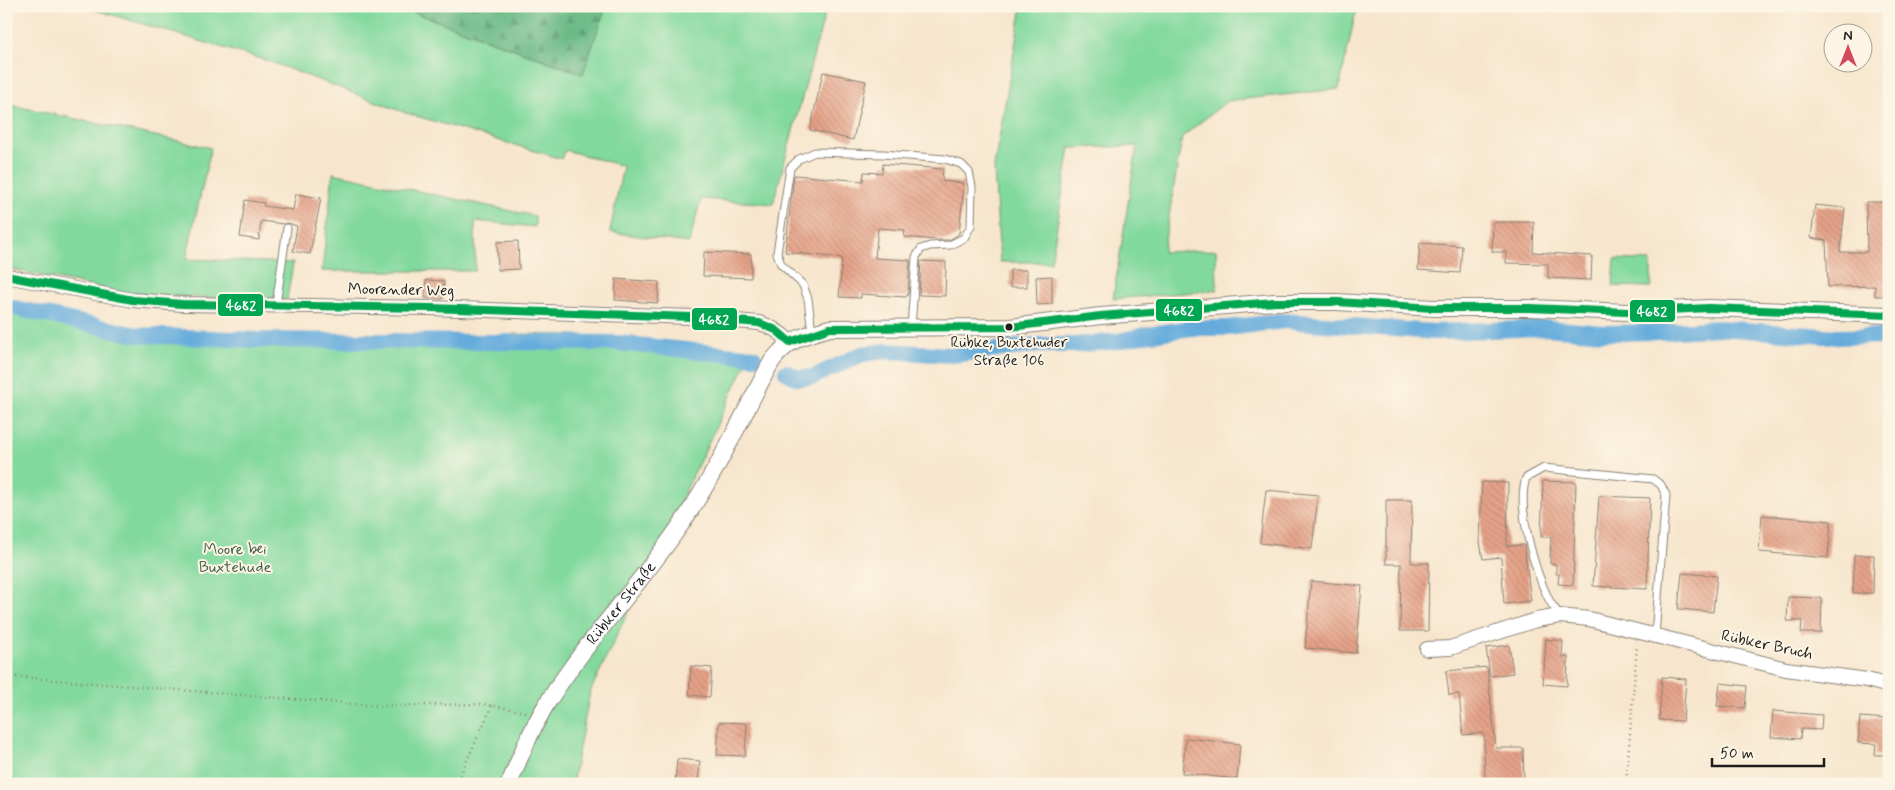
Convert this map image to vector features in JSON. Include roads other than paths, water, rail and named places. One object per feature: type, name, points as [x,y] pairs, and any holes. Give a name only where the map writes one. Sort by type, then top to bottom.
[{"type":"street","name":"Moorender Weg","points":[[6,276],[133,300],[182,304],[440,308],[691,317],[764,324],[781,333],[790,342]]},
{"type":"street","points":[[790,342],[830,328],[1010,327],[1101,316],[1275,302],[1337,302],[1434,308],[1530,308],[1626,312],[1709,308],[1889,315]]},
{"type":"street","name":"Rübker Straße","points":[[509,784],[539,718],[583,651],[658,558],[685,519],[715,471],[772,361],[790,342]]},
{"type":"street","name":"Rübker Bruch","points":[[1428,649],[1450,648],[1536,620],[1560,616],[1589,619],[1786,669],[1867,680],[1889,686]]},
{"type":"lane","points":[[812,333],[808,298],[803,286],[781,264],[777,252],[790,168],[799,159],[814,152],[883,154],[945,159],[961,164],[969,172],[972,187],[971,226],[964,238],[950,246],[930,246],[921,249],[916,257],[911,328]]},
{"type":"lane","points":[[276,305],[287,228]]},
{"type":"lane","points":[[1560,616],[1550,601],[1534,562],[1526,528],[1522,489],[1526,478],[1544,468],[1653,479],[1661,485],[1666,495],[1655,637]]},
{"type":"waterway","points":[[6,306],[137,335],[257,340],[618,343],[754,357]]},
{"type":"waterway","points":[[786,372],[798,378],[813,377],[862,354],[886,351],[952,355],[1037,345],[1074,345],[1118,341],[1192,328],[1227,328],[1284,321],[1435,332],[1546,328],[1603,333],[1662,332],[1719,328],[1838,337],[1889,336]]},
{"type":"place","name":"Rübke, Buxtehuder Straße 106","points":[[1009,327]]},
{"type":"park label","name":"Moore bei Buxtehude","points":[[235,558]]}]
